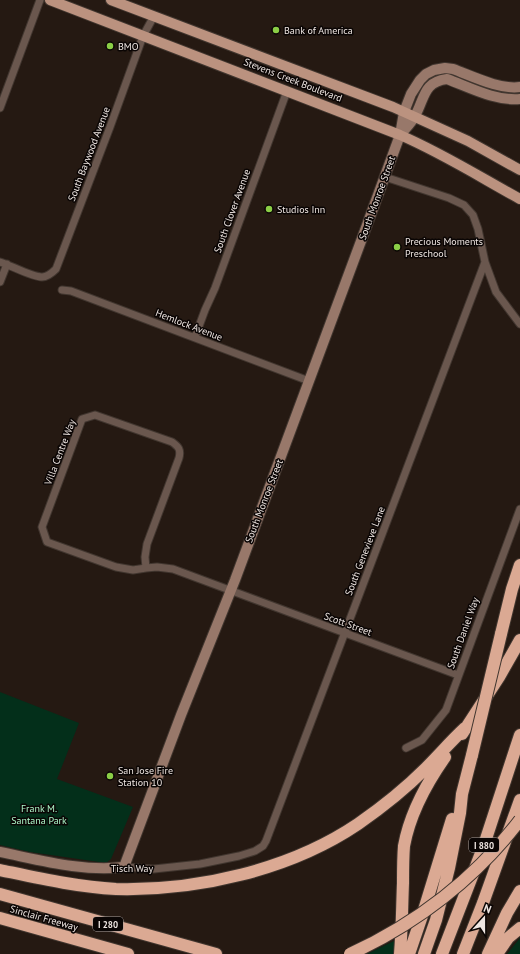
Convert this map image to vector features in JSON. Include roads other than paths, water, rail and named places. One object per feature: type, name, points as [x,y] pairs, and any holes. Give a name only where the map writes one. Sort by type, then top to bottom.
[{"type":"highway","points":[[424,954],[436,920],[460,813],[462,794],[512,589],[520,565]]},
{"type":"highway","points":[[400,954],[404,847],[419,801],[428,783],[458,741],[520,640]]},
{"type":"highway","points":[[0,870],[71,884],[116,889],[168,887],[216,881],[239,876],[283,862],[322,844],[357,825],[413,780],[465,728]]},
{"type":"highway","name":"I 880","points":[[442,954],[483,848],[520,735]]},
{"type":"highway","points":[[409,954],[426,904],[453,813],[462,794]]},
{"type":"highway","name":"I 880","points":[[463,954],[486,896],[520,800]]},
{"type":"highway","points":[[350,954],[400,928],[437,902],[456,887],[488,857],[520,820]]},
{"type":"highway","points":[[488,954],[507,913],[520,891]]},
{"type":"highway","name":"I 280","points":[[0,894],[216,954]]},
{"type":"highway","name":"Sinclair Freeway","points":[[0,918],[128,954]]},
{"type":"highway","points":[[497,954],[508,938],[520,928]]},
{"type":"main road","name":"Stevens Creek Boulevard","points":[[50,0],[422,144],[520,199]]},
{"type":"main road","name":"Stevens Creek Boulevard","points":[[111,0],[295,69],[404,112],[468,141],[520,170]]},
{"type":"main road","name":"South Monroe Street","points":[[124,867],[181,714],[231,590],[385,177],[400,135],[404,112],[411,94],[426,74],[434,70],[445,68],[453,69],[499,85],[520,87]]},
{"type":"main road","name":"South Monroe Street","points":[[400,135],[415,117],[427,88],[440,80],[447,79],[496,98],[509,100],[520,99]]},
{"type":"main road","name":"Tisch Way","points":[[0,852],[45,861],[82,866],[108,869],[124,867]]},
{"type":"street","points":[[0,108],[40,0]]},
{"type":"street","name":"South Baywood Avenue","points":[[3,263],[41,277],[48,275],[56,269],[110,127],[150,15]]},
{"type":"street","name":"South Clover Avenue","points":[[194,337],[215,288],[287,91]]},
{"type":"street","points":[[385,177],[450,198],[464,205],[473,215],[478,229],[485,262],[496,292],[520,324]]},
{"type":"street","name":"South Genevieve Lane","points":[[262,846],[269,835],[485,262]]},
{"type":"street","points":[[0,282],[3,263]]},
{"type":"street","name":"Hemlock Avenue","points":[[62,290],[71,291],[309,381]]},
{"type":"street","name":"Villa Centre Way","points":[[146,568],[145,558],[147,544],[179,458],[179,448],[172,442],[95,415],[82,419],[42,527],[47,542],[116,567],[133,570],[157,567],[173,569],[231,590]]},
{"type":"street","name":"South Daniel Way","points":[[406,748],[422,740],[446,710],[520,509]]},
{"type":"street","name":"Scott Street","points":[[231,590],[458,676]]},
{"type":"street","name":"Tisch Way","points":[[124,867],[154,869],[200,864],[239,856],[255,851],[262,846]]},
{"type":"place","name":"Bank of America","points":[[276,30]]},
{"type":"place","name":"BMO","points":[[110,46]]},
{"type":"place","name":"Studios Inn","points":[[269,209]]},
{"type":"place","name":"Precious Moments Preschool","points":[[397,247]]},
{"type":"place","name":"San Jose Fire Station 10","points":[[110,776]]},
{"type":"park label","name":"Frank M. Santana Park","points":[[39,814]]}]
